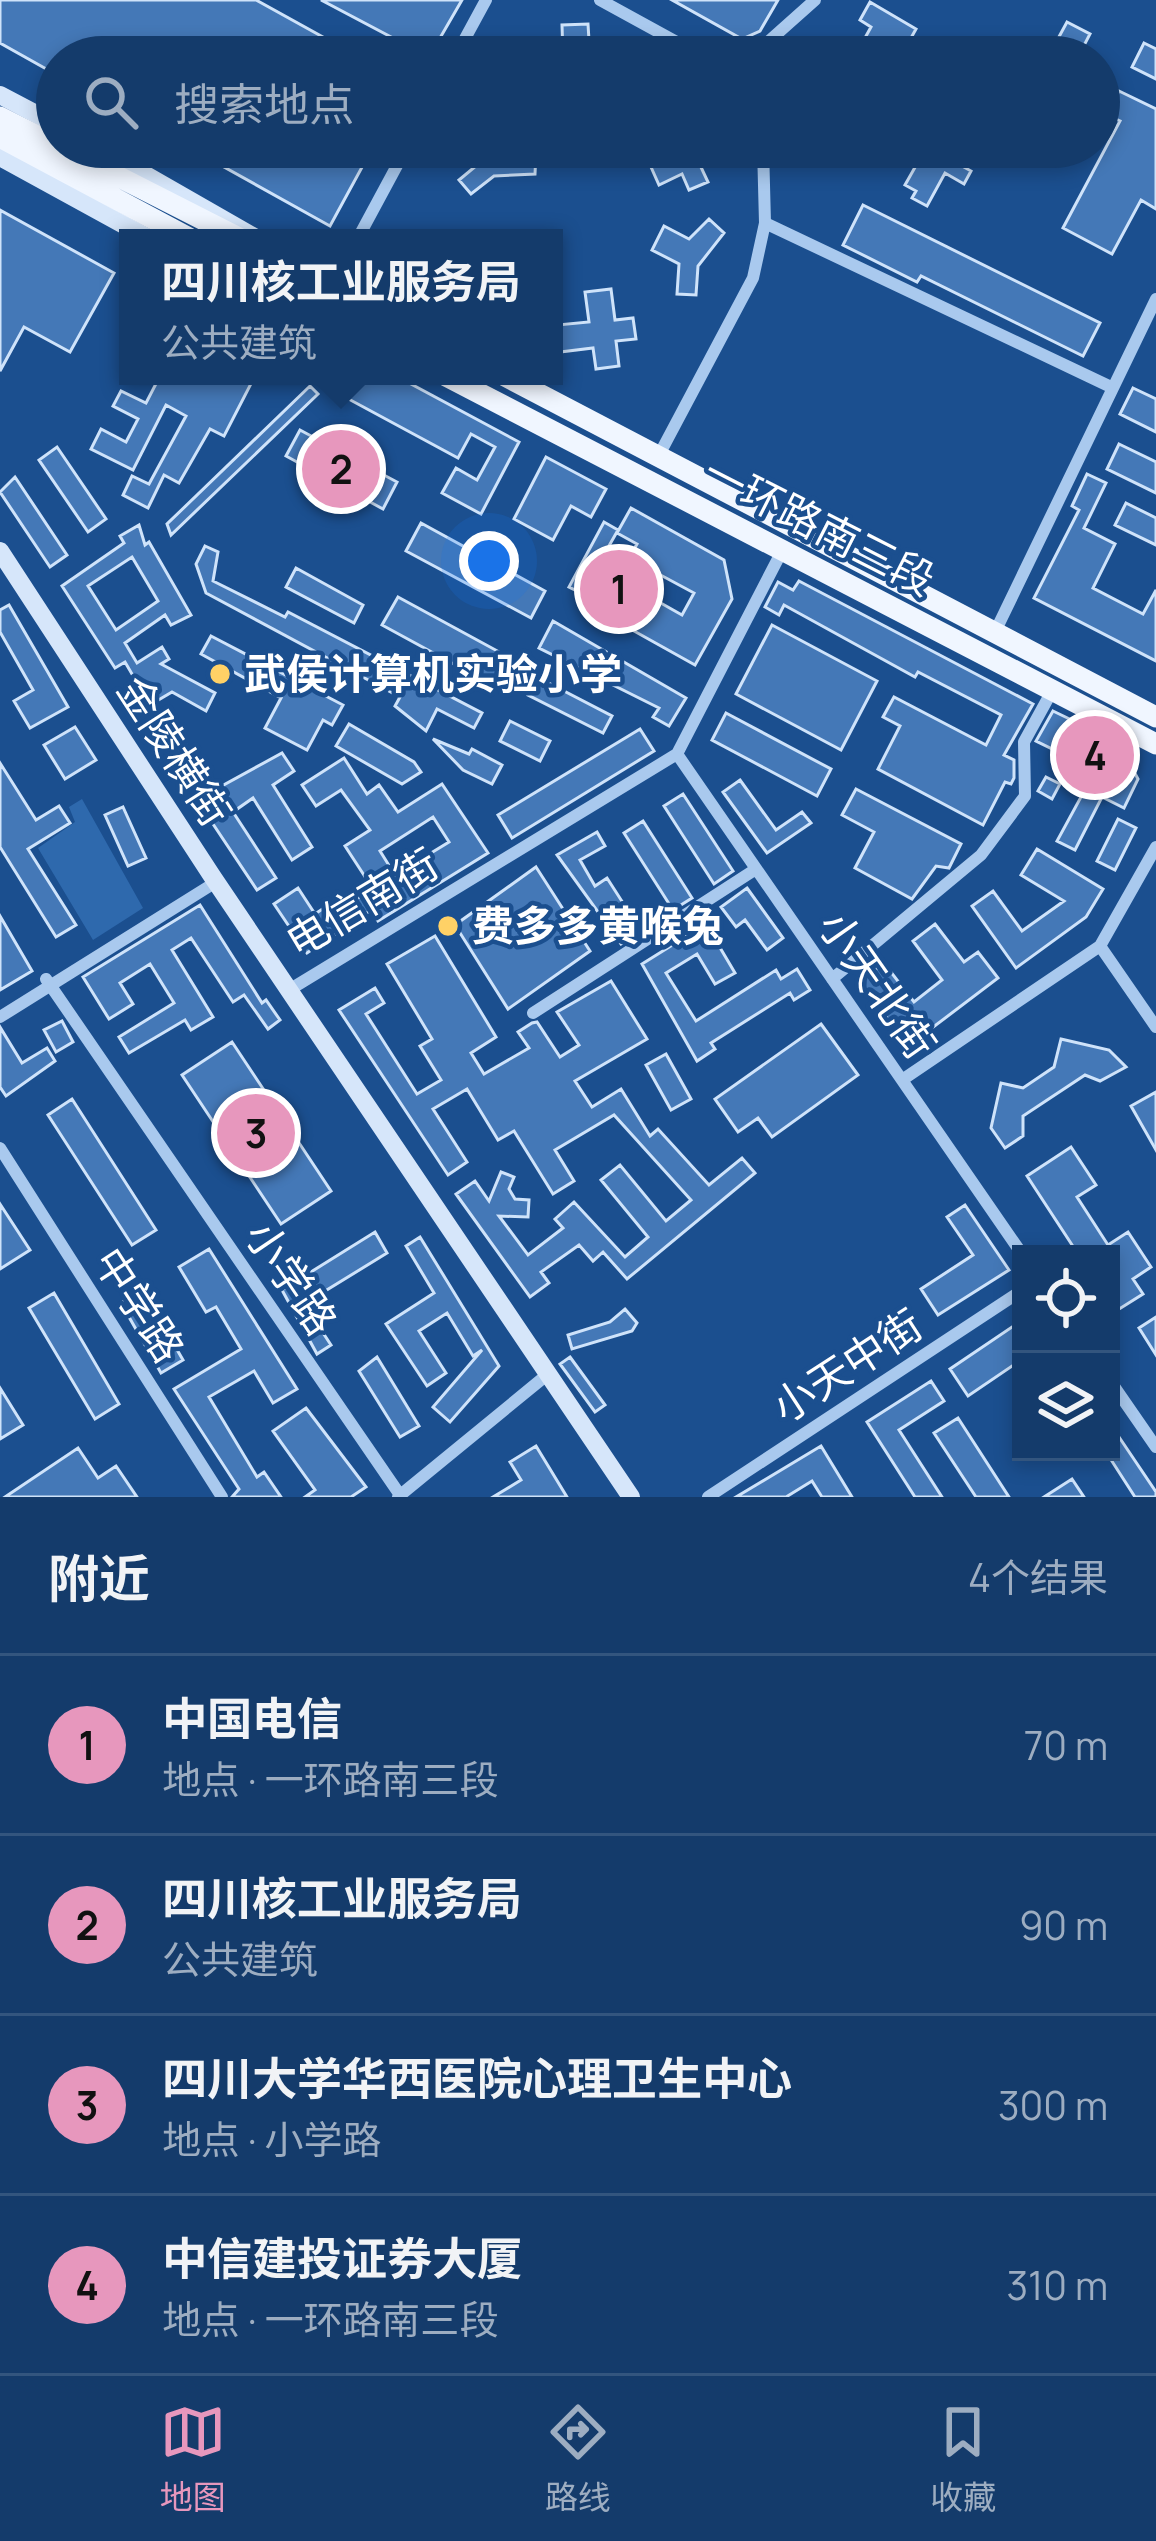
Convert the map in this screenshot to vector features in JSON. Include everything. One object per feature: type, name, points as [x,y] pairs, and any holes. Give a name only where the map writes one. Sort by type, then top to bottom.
[{"type":"main road","points":[[0,117],[36,135]]},
{"type":"main road","points":[[0,137],[36,156]]},
{"type":"main road","points":[[58,168],[172,229]]},
{"type":"main road","points":[[101,168],[221,229]]},
{"type":"main road","name":"一环路南三段","points":[[463,385],[1156,744]]},
{"type":"main road","name":"一环路南三段","points":[[522,385],[1156,717]]},
{"type":"main road","points":[[1045,687],[1056,678],[1049,661]]},
{"type":"street","points":[[466,36],[486,0]]},
{"type":"street","points":[[600,0],[666,36]]},
{"type":"street","points":[[775,36],[815,0]]},
{"type":"street","points":[[0,95],[36,114]]},
{"type":"street","points":[[0,158],[131,229]]},
{"type":"street","points":[[134,168],[240,229]]},
{"type":"street","points":[[363,229],[396,168]]},
{"type":"street","points":[[658,457],[753,278],[765,224],[764,168]]},
{"type":"street","points":[[765,224],[1111,387]]},
{"type":"street","points":[[995,632],[1156,299]]},
{"type":"street","name":"金陵横街","points":[[0,551],[289,990]]},
{"type":"street","points":[[677,754],[782,551]]},
{"type":"street","points":[[832,979],[981,855],[1025,796],[1024,742],[1045,687]]},
{"type":"street","name":"小天北街","points":[[677,754],[1016,1245]]},
{"type":"street","name":"电信南街","points":[[631,1497],[289,990],[677,754]]},
{"type":"street","points":[[902,1080],[1100,946],[1156,847]]},
{"type":"street","points":[[533,1013],[756,869]]},
{"type":"street","points":[[0,1008],[214,879]]},
{"type":"street","points":[[1100,946],[1156,1027]]},
{"type":"street","points":[[0,1017],[48,982]]},
{"type":"street","name":"小学路","points":[[48,982],[399,1496]]},
{"type":"street","name":"中学路","points":[[0,1148],[222,1497]]},
{"type":"street","name":"小天中街","points":[[708,1497],[1012,1297]]},
{"type":"street","points":[[399,1496],[548,1374]]},
{"type":"street","points":[[1120,1395],[1156,1447]]},
{"type":"shaded area","points":[[82,799],[143,908],[93,940],[38,848],[75,822],[69,807]]},
{"type":"building","points":[[0,0],[256,0],[321,36],[36,36],[36,63],[0,43]]},
{"type":"building","points":[[321,0],[462,0],[441,36],[389,36]]},
{"type":"building","points":[[672,0],[778,0],[760,31],[737,36]]},
{"type":"building","points":[[870,2],[916,29],[912,36],[866,36],[871,27],[860,20]]},
{"type":"building","points":[[1067,22],[1090,34],[1089,36],[1059,36]]},
{"type":"building","points":[[588,24],[589,36],[562,36],[562,25]]},
{"type":"building","points":[[1144,43],[1156,49],[1156,79],[1132,67]]},
{"type":"building","points":[[1120,91],[1156,109],[1156,209],[1141,200],[1112,254],[1063,228],[1095,168],[1120,168]]},
{"type":"building","points":[[226,168],[362,168],[330,226]]},
{"type":"building","points":[[474,168],[535,168],[535,174],[494,176],[471,194],[459,180]]},
{"type":"building","points":[[651,168],[701,168],[708,182],[689,190],[682,174],[659,185]]},
{"type":"building","points":[[915,168],[971,171],[964,184],[945,173],[927,206],[912,198],[916,191],[905,185]]},
{"type":"building","points":[[863,205],[1100,323],[1083,356],[921,276],[917,282],[843,245]]},
{"type":"building","points":[[0,210],[114,273],[70,352],[24,327],[0,371]]},
{"type":"building","points":[[709,219],[724,233],[698,266],[696,295],[677,294],[679,264],[652,250],[664,226],[689,239]]},
{"type":"building","points":[[611,289],[615,320],[633,318],[636,339],[616,341],[619,366],[596,369],[593,348],[563,352],[563,324],[589,322],[585,292]]},
{"type":"building","points":[[155,385],[250,385],[224,436],[210,429],[179,483],[164,475],[148,508],[123,495],[132,476],[149,484],[186,416],[166,405],[133,470],[91,449],[101,429],[126,442],[138,419],[113,406],[121,391],[146,403]]},
{"type":"building","points":[[349,385],[413,385],[519,442],[481,514],[442,493],[456,468],[477,480],[495,447],[471,434],[458,458],[343,396]]},
{"type":"building","points":[[310,386],[318,394],[171,535],[167,524]]},
{"type":"building","points":[[1133,388],[1156,399],[1156,432],[1120,414]]},
{"type":"building","points":[[300,430],[397,482],[383,509],[286,456]]},
{"type":"building","points":[[1119,444],[1156,462],[1156,493],[1107,469]]},
{"type":"building","points":[[57,447],[106,519],[88,532],[39,460]]},
{"type":"building","points":[[546,457],[606,489],[591,517],[571,506],[553,540],[514,519]]},
{"type":"building","points":[[1087,474],[1106,483],[1084,528],[1115,544],[1093,588],[1143,614],[1156,590],[1156,661],[1034,598],[1079,510],[1072,506]]},
{"type":"building","points":[[15,477],[67,555],[50,567],[0,492]]},
{"type":"building","points":[[1126,503],[1156,518],[1156,545],[1115,525]]},
{"type":"building","points":[[631,508],[724,560],[732,599],[695,665],[591,607],[595,600],[569,587],[604,522],[618,530],[597,567],[682,615],[694,593],[629,558],[637,544],[617,533]]},
{"type":"building","points":[[421,523],[545,591],[531,618],[406,551]]},
{"type":"building","points":[[139,525],[145,545],[149,542],[191,615],[171,625],[165,615],[125,643],[137,663],[162,647],[169,659],[161,664],[215,693],[206,711],[172,692],[150,705],[125,662],[115,668],[62,586],[124,543],[120,536]],"holes":[[[132,557],[158,601],[116,630],[88,586]]]},
{"type":"building","points":[[205,546],[218,552],[213,581],[285,617],[288,612],[482,713],[474,728],[437,709],[426,731],[395,706],[400,697],[206,593],[196,564]]},
{"type":"building","points":[[296,568],[363,605],[354,623],[286,587]]},
{"type":"building","points":[[799,581],[1033,704],[1004,755],[1014,760],[1014,778],[1011,784],[1005,782],[983,825],[878,769],[900,726],[883,717],[894,697],[986,745],[1001,715],[918,672],[915,677],[784,605],[779,615],[765,607],[778,582],[793,590]]},
{"type":"building","points":[[398,597],[512,659],[496,687],[382,625]]},
{"type":"building","points":[[9,605],[68,707],[30,728],[14,701],[33,690],[0,632],[0,610]]},
{"type":"building","points":[[553,621],[686,698],[669,726],[653,717],[659,708],[539,648]]},
{"type":"building","points":[[772,625],[877,681],[841,750],[736,694]]},
{"type":"building","points":[[211,636],[343,705],[332,725],[323,720],[307,750],[265,728],[281,698],[201,654]]},
{"type":"building","points":[[537,677],[612,716],[603,733],[528,695]]},
{"type":"building","points":[[1053,711],[1119,743],[1138,779],[1124,808],[1102,797],[1075,850],[1057,841],[1093,775],[1089,767],[1036,741]]},
{"type":"building","points":[[726,713],[831,769],[817,796],[712,740]]},
{"type":"building","points":[[510,721],[550,741],[540,761],[500,741]]},
{"type":"building","points":[[349,724],[414,762],[421,772],[402,784],[336,746]]},
{"type":"building","points":[[75,727],[96,760],[65,779],[44,745]]},
{"type":"building","points":[[640,729],[654,751],[512,838],[498,815]]},
{"type":"building","points":[[433,739],[469,754],[472,749],[502,765],[492,784],[463,770]]},
{"type":"building","points":[[187,746],[218,788],[282,753],[294,771],[273,785],[312,847],[292,860],[253,798],[233,812],[276,878],[257,890],[209,818],[215,814],[173,757]]},
{"type":"building","points":[[344,758],[367,794],[379,785],[398,812],[442,784],[488,853],[378,921],[371,910],[307,953],[274,904],[298,888],[315,914],[339,898],[345,906],[373,889],[345,846],[370,830],[341,790],[316,806],[302,785]],"holes":[[[433,817],[449,842],[395,875],[380,851]]]},
{"type":"building","points":[[0,763],[36,820],[59,806],[70,823],[28,849],[76,925],[56,937],[0,847]]},
{"type":"building","points":[[1046,777],[1060,784],[1052,799],[1038,791]]},
{"type":"building","points":[[740,780],[776,830],[802,812],[811,823],[767,853],[723,792]]},
{"type":"building","points":[[856,789],[961,844],[949,868],[936,866],[912,899],[855,868],[874,832],[842,815]]},
{"type":"building","points":[[683,794],[733,871],[714,884],[664,806]]},
{"type":"building","points":[[123,807],[146,858],[128,866],[105,815]]},
{"type":"building","points":[[1118,819],[1136,828],[1115,870],[1097,861]]},
{"type":"building","points":[[643,821],[692,898],[673,910],[624,833]]},
{"type":"building","points":[[597,832],[605,846],[580,860],[595,886],[607,878],[641,931],[621,944],[557,855]]},
{"type":"building","points":[[1037,849],[1103,889],[1086,917],[1016,968],[972,906],[993,891],[1022,931],[1064,901],[1021,875]]},
{"type":"building","points":[[536,867],[590,951],[508,1009],[455,925]]},
{"type":"building","points":[[747,888],[783,938],[767,950],[745,920],[736,927],[721,907]]},
{"type":"building","points":[[200,905],[262,1003],[266,1000],[280,1020],[268,1029],[244,995],[233,1002],[191,938],[172,950],[213,1017],[191,1030],[185,1020],[129,1053],[119,1037],[174,1003],[150,964],[120,983],[133,1004],[109,1019],[83,977]]},
{"type":"building","points":[[0,916],[32,971],[0,990]]},
{"type":"building","points":[[706,924],[735,973],[715,984],[697,954],[666,973],[696,1021],[776,970],[781,979],[797,969],[810,990],[794,1000],[790,993],[711,1043],[715,1049],[697,1061],[642,964]]},
{"type":"building","points":[[935,924],[964,962],[978,952],[998,978],[932,1028],[890,1022],[860,982],[884,963],[914,1002],[942,980],[913,941]]},
{"type":"building","points":[[435,936],[496,1037],[471,1053],[484,1074],[529,1048],[518,1032],[532,1023],[537,1022],[560,1057],[579,1045],[557,1012],[611,981],[647,1039],[575,1081],[592,1107],[621,1089],[650,1136],[658,1129],[709,1185],[742,1158],[755,1173],[627,1279],[603,1252],[593,1261],[579,1245],[541,1272],[549,1283],[530,1297],[456,1194],[475,1181],[489,1201],[501,1172],[514,1177],[509,1189],[515,1199],[529,1200],[528,1217],[499,1216],[528,1255],[563,1228],[555,1219],[574,1202],[625,1257],[648,1237],[601,1180],[620,1165],[666,1221],[691,1200],[614,1115],[555,1150],[574,1181],[553,1194],[514,1131],[498,1140],[467,1089],[433,1109],[467,1162],[448,1175],[339,1010],[375,988],[384,1003],[366,1014],[417,1094],[441,1080],[420,1046],[432,1039],[387,964]]},
{"type":"building","points":[[62,1021],[73,1042],[56,1052],[44,1030]]},
{"type":"building","points":[[821,1024],[858,1075],[772,1137],[758,1118],[738,1132],[715,1099]]},
{"type":"building","points":[[0,1027],[22,1063],[47,1048],[55,1061],[6,1096],[0,1087]]},
{"type":"building","points":[[1061,1039],[1109,1050],[1126,1067],[1100,1081],[1085,1075],[1023,1116],[1023,1136],[1005,1148],[991,1128],[1001,1083],[1023,1088],[1054,1067]]},
{"type":"building","points":[[232,1042],[331,1191],[281,1224],[182,1075]]},
{"type":"building","points":[[666,1054],[691,1099],[671,1110],[646,1065]]},
{"type":"building","points":[[1156,1092],[1156,1150],[1131,1106]]},
{"type":"building","points":[[72,1099],[156,1230],[132,1245],[48,1115]]},
{"type":"building","points":[[1071,1147],[1096,1185],[1077,1197],[1108,1245],[1072,1245],[1027,1176]]},
{"type":"building","points":[[0,1204],[30,1250],[0,1269]]},
{"type":"building","points":[[965,1205],[1009,1270],[938,1315],[921,1289],[973,1255],[947,1217]]},
{"type":"building","points":[[375,1232],[387,1253],[304,1304],[331,1345],[317,1354],[282,1290]]},
{"type":"building","points":[[1128,1232],[1151,1267],[1133,1279],[1143,1294],[1120,1308],[1120,1245],[1108,1245]]},
{"type":"building","points":[[420,1237],[499,1366],[450,1422],[433,1407],[482,1350],[473,1356],[447,1313],[419,1331],[446,1373],[427,1386],[386,1324],[434,1293],[406,1246]]},
{"type":"building","points":[[209,1249],[297,1389],[273,1403],[254,1371],[209,1397],[257,1477],[264,1472],[281,1497],[232,1497],[239,1489],[174,1389],[241,1349],[216,1307],[206,1312],[179,1267]]},
{"type":"building","points":[[143,1291],[183,1360],[161,1373],[121,1303]]},
{"type":"building","points":[[54,1293],[119,1404],[95,1419],[29,1308]]},
{"type":"building","points":[[625,1309],[637,1323],[632,1331],[572,1349],[568,1335],[610,1322]]},
{"type":"building","points":[[1156,1317],[1156,1355],[1139,1328]]},
{"type":"building","points":[[1012,1327],[1012,1366],[968,1396],[950,1369]]},
{"type":"building","points":[[377,1357],[419,1426],[400,1437],[359,1371]]},
{"type":"building","points":[[570,1357],[605,1405],[595,1412],[560,1364]]},
{"type":"building","points":[[931,1381],[944,1401],[899,1430],[942,1497],[915,1497],[867,1422]]},
{"type":"building","points":[[0,1388],[23,1425],[0,1439]]},
{"type":"building","points":[[306,1408],[366,1487],[351,1497],[305,1497],[315,1490],[273,1431]]},
{"type":"building","points":[[958,1418],[1009,1497],[976,1497],[934,1433]]},
{"type":"building","points":[[1120,1438],[1156,1492],[1156,1497],[1135,1497],[1112,1461],[1120,1461]]},
{"type":"building","points":[[536,1446],[567,1497],[493,1497],[521,1480],[510,1462]]},
{"type":"building","points":[[821,1446],[852,1497],[822,1497],[812,1481],[786,1497],[736,1497]]},
{"type":"building","points":[[78,1448],[98,1478],[116,1466],[137,1497],[5,1497]]},
{"type":"building","points":[[1072,1479],[1084,1497],[1044,1497]]},
{"type":"place","name":"四川核工业服务局","points":[[341,469]]},
{"type":"place","name":"中国电信","points":[[619,589]]},
{"type":"place","name":"武侯计算机实验小学","points":[[220,674]]},
{"type":"place","name":"中信建投证券大厦","points":[[1095,755]]},
{"type":"place","name":"费多多黄喉兔","points":[[448,926]]},
{"type":"place","name":"四川大学华西医院心理卫生中心","points":[[256,1133]]}]
